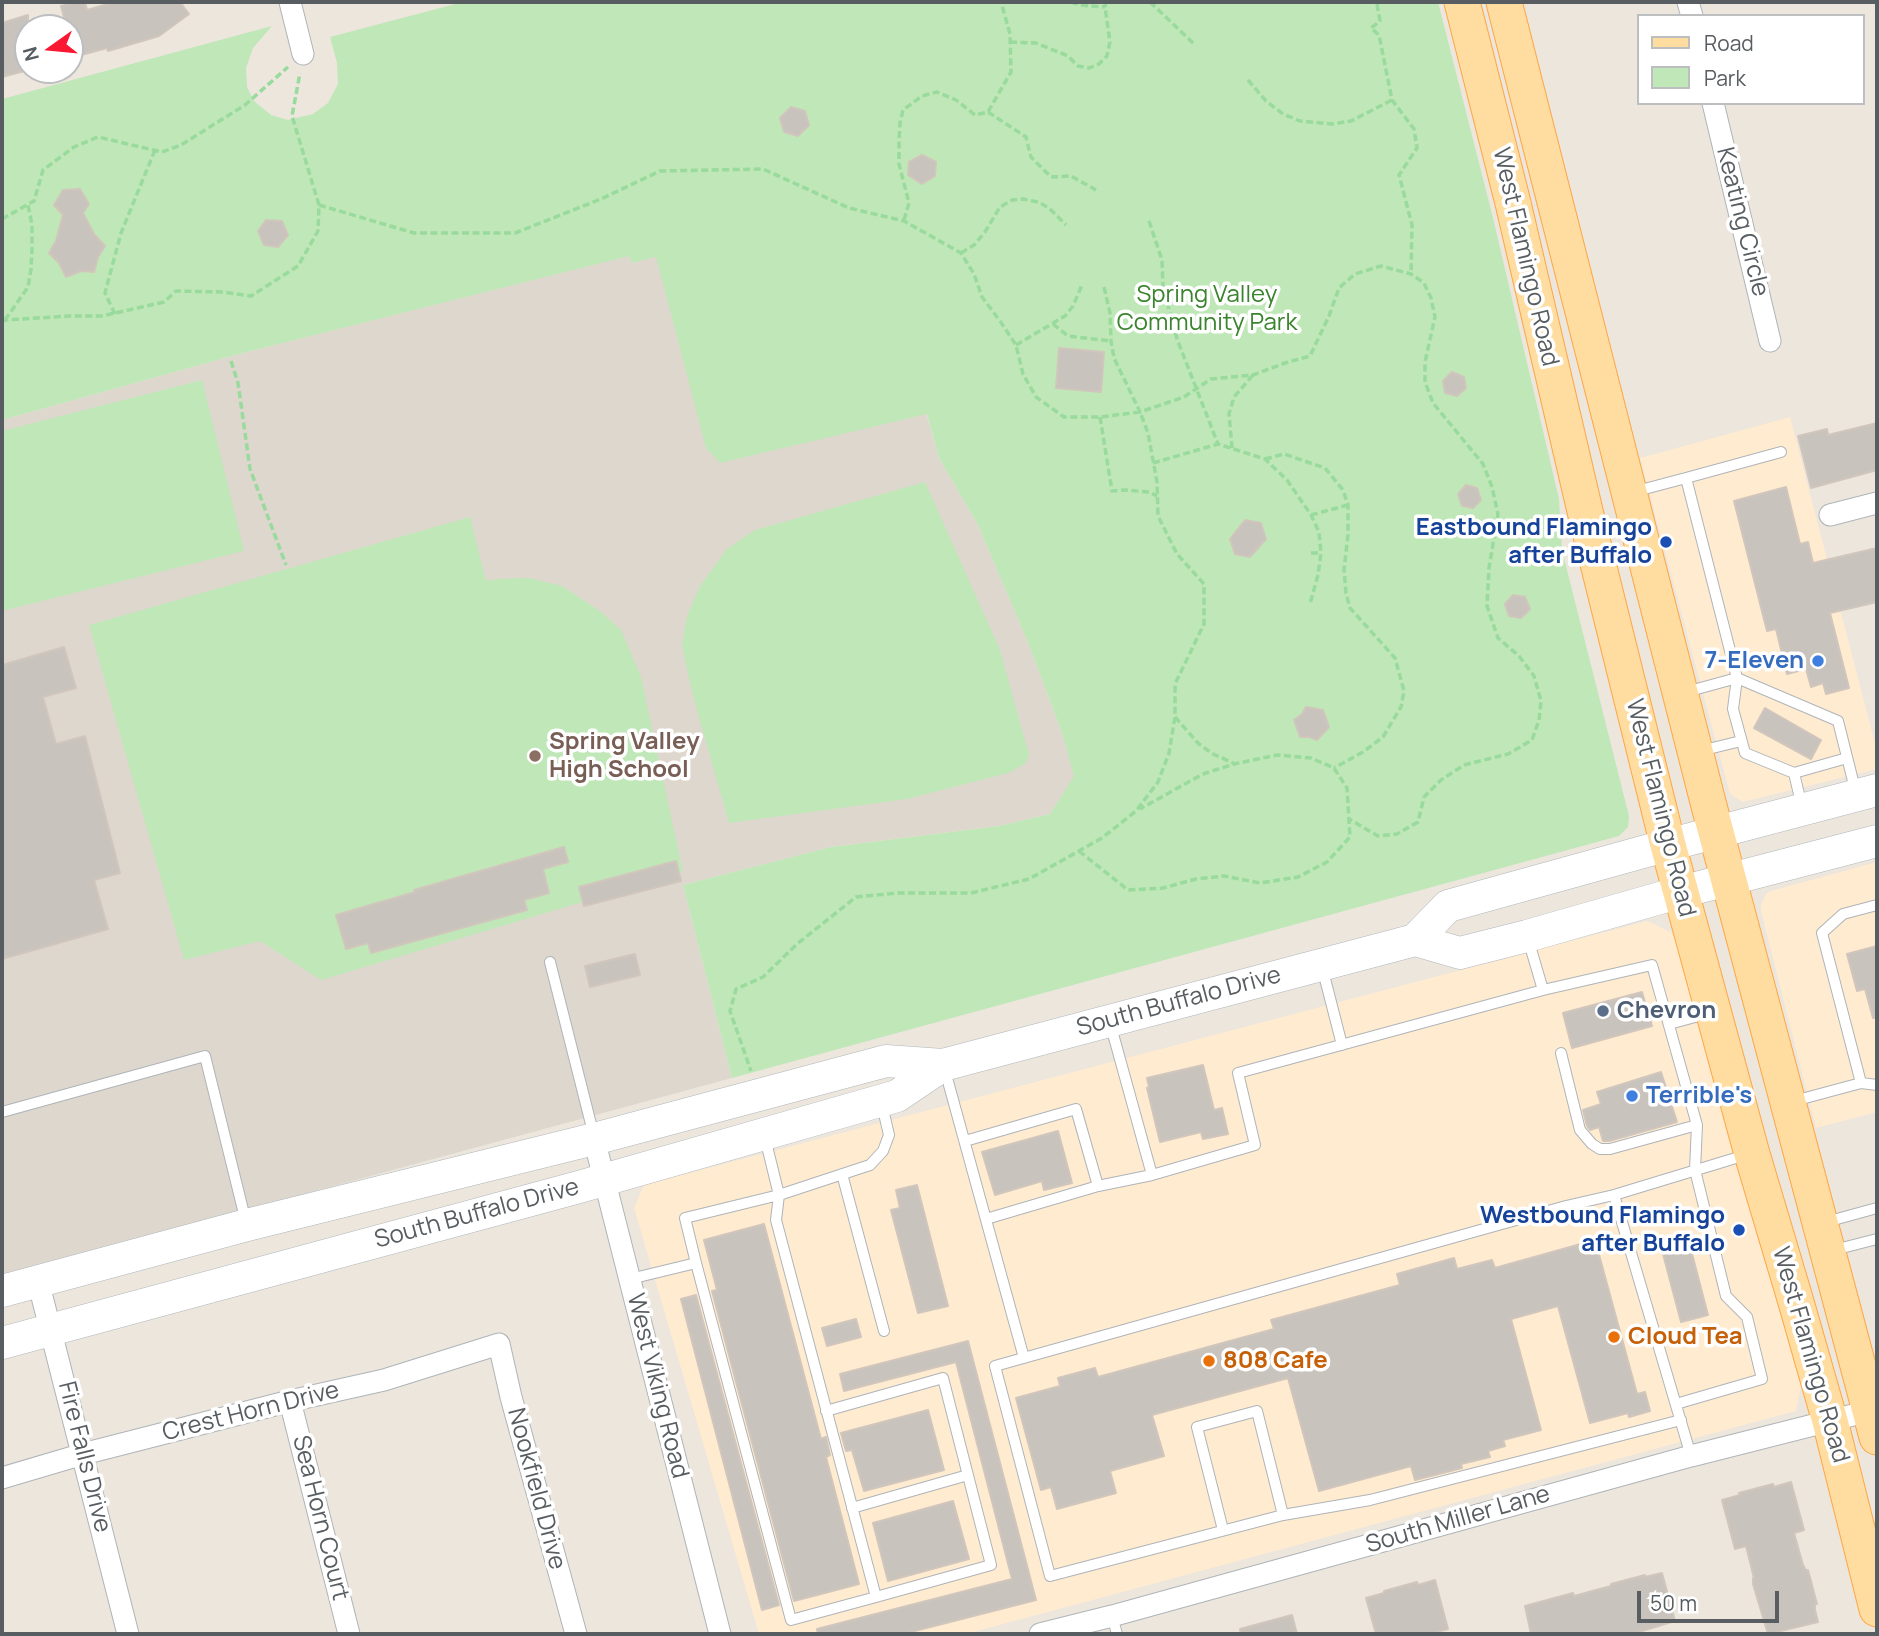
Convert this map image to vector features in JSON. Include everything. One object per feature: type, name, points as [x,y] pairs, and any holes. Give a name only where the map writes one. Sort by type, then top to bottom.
[{"type":"main road","name":"West Flamingo Road","points":[[1462,2],[1668,845],[1752,1154],[1830,1421],[1877,1609]]},
{"type":"main road","name":"West Flamingo Road","points":[[1504,2],[1716,832],[1823,1238],[1875,1419]]},
{"type":"main road","points":[[1867,793],[1448,906],[1415,940],[1460,953],[1877,841]]},
{"type":"main road","name":"South Buffalo Drive","points":[[2,1291],[247,1225],[594,1139],[886,1061],[943,1065],[1415,940]]},
{"type":"main road","name":"South Buffalo Drive","points":[[2,1343],[897,1096],[943,1065]]},
{"type":"street","points":[[289,2],[303,54]]},
{"type":"street","name":"Keating Circle","points":[[1713,105],[1770,341]]},
{"type":"street","points":[[1830,515],[1877,503]]},
{"type":"street","name":"West Viking Road","points":[[594,1139],[720,1634]]},
{"type":"street","name":"Fire Falls Drive","points":[[38,1281],[128,1634]]},
{"type":"street","name":"Crest Horn Drive","points":[[2,1478],[83,1454],[384,1380],[499,1344]]},
{"type":"street","name":"Nookfield Drive","points":[[499,1344],[576,1634]]},
{"type":"street","name":"Sea Horn Court","points":[[290,1401],[349,1634]]},
{"type":"street","name":"South Miller Lane","points":[[1040,1634],[1114,1625],[1691,1455],[1830,1421],[1875,1419]]},
{"type":"lane","points":[[1630,493],[1781,452]]},
{"type":"lane","points":[[1686,478],[1737,678],[1733,709],[1745,753],[1794,773],[1847,758]]},
{"type":"lane","points":[[1680,693],[1737,678],[1838,721],[1847,758],[1867,793]]},
{"type":"lane","points":[[1696,752],[1741,741]]},
{"type":"lane","points":[[1794,773],[1802,810]]},
{"type":"lane","points":[[1861,1083],[1822,933],[1843,914],[1877,905]]},
{"type":"lane","points":[[1527,936],[1542,990]]},
{"type":"lane","points":[[550,962],[594,1139]]},
{"type":"lane","points":[[1321,965],[1342,1045]]},
{"type":"lane","points":[[986,1219],[1098,1186],[1152,1175],[1255,1145],[1238,1073],[1542,990],[1652,965],[1697,1125],[1695,1170],[1726,1296],[1746,1317],[1762,1379],[1676,1404]]},
{"type":"lane","points":[[1669,1024],[1713,1012]]},
{"type":"lane","points":[[1110,1021],[1152,1175]]},
{"type":"lane","points":[[1561,1053],[1580,1130],[1600,1149],[1610,1149],[1697,1125]]},
{"type":"lane","points":[[2,1112],[205,1056],[247,1225]]},
{"type":"lane","points":[[943,1065],[1024,1358]]},
{"type":"lane","points":[[1787,1103],[1861,1083],[1877,1086]]},
{"type":"lane","points":[[826,1411],[943,1378],[991,1566],[791,1620],[685,1218],[779,1195],[870,1165],[883,1151],[889,1135],[881,1100]]},
{"type":"lane","points":[[965,1141],[1076,1109],[1098,1186]]},
{"type":"lane","points":[[764,1134],[779,1195],[776,1220],[876,1597]]},
{"type":"lane","points":[[1681,1420],[1370,1500],[1283,1515],[1050,1576],[995,1366],[1566,1206],[1614,1195],[1752,1154]]},
{"type":"lane","points":[[842,1174],[884,1331]]},
{"type":"lane","points":[[1614,1195],[1691,1455]]},
{"type":"lane","points":[[1823,1238],[1877,1208]]},
{"type":"lane","points":[[1823,1238],[1877,1239]]},
{"type":"lane","points":[[630,1279],[696,1263]]},
{"type":"lane","points":[[1223,1530],[1197,1427],[1256,1411],[1283,1515]]},
{"type":"lane","points":[[852,1508],[968,1475]]},
{"type":"path","points":[[988,112],[1011,72],[1010,34],[1002,2]]},
{"type":"path","points":[[1010,42],[1036,43],[1069,56],[1078,66],[1089,68],[1099,64],[1107,56],[1110,42],[1106,4],[1080,5],[1071,2]]},
{"type":"path","points":[[1150,2],[1194,44]]},
{"type":"path","points":[[1377,4],[1380,21],[1371,28],[1379,35],[1392,100],[1414,129],[1417,148],[1399,175],[1412,225],[1411,274]]},
{"type":"path","points":[[2,219],[34,201],[43,170],[74,148],[98,137],[162,152],[181,145],[245,106],[303,54]]},
{"type":"path","points":[[3,321],[115,314],[164,302],[176,291],[223,292],[251,296],[298,266],[318,231],[319,205],[292,116],[303,54]]},
{"type":"path","points":[[1248,80],[1266,101],[1283,114],[1300,121],[1332,124],[1352,121],[1392,100]]},
{"type":"path","points":[[904,220],[909,204],[899,164],[903,110],[922,96],[937,92],[956,100],[975,115],[988,112],[1026,137],[1031,157],[1051,177],[1071,176],[1096,190]]},
{"type":"path","points":[[115,314],[105,293],[121,233],[155,150]]},
{"type":"path","points":[[319,205],[414,233],[515,233],[660,172],[763,169],[849,208],[904,220],[961,253],[974,274],[982,298],[1016,345],[1023,374],[1036,397],[1064,417],[1100,417],[1140,412],[1184,397],[1211,379],[1253,375],[1310,356],[1339,288],[1355,274],[1381,267],[1411,274],[1424,283],[1435,317],[1425,362],[1425,382],[1433,403],[1483,464],[1492,487],[1498,514],[1489,568],[1487,606],[1498,638],[1519,656],[1534,676],[1541,701],[1539,720],[1532,740],[1508,754],[1464,765],[1441,780],[1424,797],[1418,822],[1397,834],[1378,836],[1349,819]]},
{"type":"path","points":[[961,253],[974,245],[1000,207],[1012,200],[1038,202],[1049,208],[1066,225]]},
{"type":"path","points":[[3,321],[28,287],[32,225],[28,205]]},
{"type":"path","points":[[1149,221],[1162,260],[1163,287],[1177,339],[1218,444]]},
{"type":"path","points":[[1016,345],[1065,316],[1073,306],[1082,285]]},
{"type":"path","points":[[1104,287],[1110,313],[1114,358],[1148,433],[1158,516],[1177,554],[1205,584],[1204,624],[1175,684],[1175,717],[1169,753],[1158,782],[1136,811]]},
{"type":"path","points":[[1053,324],[1068,336],[1111,341]]},
{"type":"path","points":[[231,361],[238,383],[250,469],[286,565]]},
{"type":"path","points":[[1232,448],[1229,414],[1234,397],[1253,375]]},
{"type":"path","points":[[1100,417],[1112,491],[1149,492],[1157,496]]},
{"type":"path","points":[[1153,463],[1218,444],[1265,459],[1287,480],[1319,532],[1321,553],[1310,604]]},
{"type":"path","points":[[1265,459],[1284,454],[1325,468],[1343,491],[1348,505],[1344,570],[1350,608],[1395,658],[1404,691],[1401,707],[1383,737],[1334,768]]},
{"type":"path","points":[[1311,515],[1348,505]]},
{"type":"path","points":[[1311,553],[1321,553]]},
{"type":"path","points":[[1175,717],[1198,743],[1234,764]]},
{"type":"path","points":[[751,1071],[730,1011],[737,989],[763,976],[797,944],[856,897],[898,893],[971,893],[1029,879],[1102,838],[1136,811],[1203,774],[1234,764],[1277,755],[1311,758],[1334,768],[1347,788],[1350,837],[1327,862],[1298,877],[1260,883],[1224,876],[1196,879],[1163,888],[1128,890],[1079,851]]},
{"type":"shaded area","name":"Spring Valley High School","points":[[629,255],[631,263],[656,256],[917,380],[939,458],[977,523],[1029,645],[1075,776],[1050,814],[999,826],[831,847],[683,885],[732,1078],[2,1276],[2,420],[239,354]]},
{"type":"shaded area","points":[[1790,417],[1877,751],[1877,769],[1743,802],[1730,794],[1640,458]]},
{"type":"shaded area","points":[[1877,862],[1877,1112],[1816,1128],[1761,905],[1766,894],[1771,891]]},
{"type":"shaded area","points":[[1647,921],[1675,934],[1801,1385],[1796,1411],[966,1634],[759,1634],[634,1208],[644,1185]]},
{"type":"green space","name":"Spring Valley Community Park","points":[[463,2],[1438,2],[1493,218],[1559,499],[1562,550],[1629,816],[1628,827],[1619,836],[732,1078],[683,885],[831,847],[999,826],[1050,814],[1074,776],[1063,736],[1029,645],[977,523],[939,458],[927,414],[720,463],[706,448],[656,257],[631,263],[629,256],[239,354],[2,420],[2,99],[57,84],[84,84],[84,77],[272,26],[253,48],[246,68],[247,87],[254,101],[271,115],[288,120],[313,114],[328,103],[338,84],[337,63],[330,37]]},
{"type":"green space","points":[[202,380],[244,551],[2,611],[2,431]]},
{"type":"green space","points":[[925,482],[1000,650],[1029,755],[1025,764],[1008,773],[907,799],[729,823],[693,696],[682,646],[687,616],[700,586],[727,549],[755,530]]},
{"type":"green space","points":[[470,517],[486,581],[529,578],[562,586],[600,611],[621,630],[641,677],[683,872],[321,980],[260,941],[184,960],[89,625]]},
{"type":"building","points":[[85,2],[87,10],[115,2],[180,2],[189,14],[159,36],[108,51],[107,48],[84,54],[84,14],[63,14],[61,6]]},
{"type":"building","points":[[14,19],[14,74],[2,77],[2,23]]},
{"type":"building","points":[[791,107],[805,111],[809,125],[798,136],[784,132],[780,118]]},
{"type":"building","points":[[922,155],[936,162],[935,176],[922,184],[908,175],[909,162]]},
{"type":"building","points":[[80,189],[89,204],[83,213],[94,234],[105,246],[98,257],[94,272],[81,271],[66,277],[59,263],[49,253],[56,241],[63,215],[54,205],[63,190]]},
{"type":"building","points":[[266,220],[282,221],[288,235],[278,247],[264,245],[258,231]]},
{"type":"building","points":[[1059,348],[1104,352],[1101,392],[1056,388]]},
{"type":"building","points":[[1452,372],[1464,377],[1466,388],[1457,396],[1445,393],[1443,381]]},
{"type":"building","points":[[1877,423],[1877,470],[1811,488],[1798,436],[1827,429],[1828,435]]},
{"type":"building","points":[[1466,485],[1477,488],[1481,500],[1473,508],[1462,506],[1458,494]]},
{"type":"building","points":[[1786,487],[1800,544],[1808,542],[1813,563],[1877,548],[1877,602],[1830,613],[1849,688],[1826,694],[1823,683],[1811,687],[1806,669],[1787,674],[1776,629],[1767,631],[1734,501]]},
{"type":"building","points":[[1245,520],[1261,523],[1266,539],[1250,557],[1235,554],[1230,539]]},
{"type":"building","points":[[1513,595],[1525,597],[1530,609],[1521,618],[1509,616],[1505,604]]},
{"type":"building","points":[[64,647],[76,688],[43,697],[56,744],[85,736],[120,873],[94,880],[108,929],[2,959],[2,665]]},
{"type":"building","points":[[1306,707],[1323,710],[1329,727],[1317,740],[1300,737],[1294,720]]},
{"type":"building","points":[[1765,708],[1821,740],[1811,759],[1754,728]]},
{"type":"building","points":[[564,847],[568,862],[543,869],[549,893],[524,900],[527,910],[371,953],[368,943],[346,949],[336,915]]},
{"type":"building","points":[[676,861],[681,881],[584,906],[579,887]]},
{"type":"building","points":[[1877,946],[1877,1017],[1873,1018],[1865,989],[1857,991],[1847,954]]},
{"type":"building","points":[[635,954],[640,975],[590,987],[585,966]]},
{"type":"building","points":[[1642,992],[1652,1026],[1572,1048],[1563,1013]]},
{"type":"building","points":[[1203,1065],[1214,1110],[1222,1108],[1228,1134],[1203,1139],[1201,1132],[1160,1142],[1147,1078]]},
{"type":"building","points":[[1661,1072],[1677,1122],[1609,1141],[1603,1141],[1599,1127],[1590,1130],[1583,1110],[1601,1104],[1597,1092]]},
{"type":"building","points":[[1058,1131],[1072,1183],[1044,1190],[1042,1181],[995,1195],[982,1152]]},
{"type":"building","points":[[917,1185],[948,1306],[918,1313],[891,1210],[900,1208],[896,1190]]},
{"type":"building","points":[[764,1224],[821,1439],[826,1437],[830,1455],[826,1457],[859,1584],[794,1601],[712,1291],[717,1290],[704,1240]]},
{"type":"building","points":[[1595,1240],[1637,1394],[1645,1392],[1650,1411],[1629,1417],[1628,1413],[1590,1423],[1558,1306],[1511,1319],[1541,1430],[1503,1440],[1505,1446],[1488,1451],[1490,1457],[1461,1464],[1462,1468],[1415,1480],[1411,1466],[1319,1491],[1288,1378],[1152,1415],[1164,1456],[1110,1471],[1116,1493],[1057,1509],[1051,1487],[1041,1490],[1016,1398],[1060,1386],[1058,1378],[1095,1368],[1098,1377],[1274,1329],[1271,1320],[1400,1285],[1397,1274],[1454,1258],[1457,1269],[1492,1260],[1495,1268]]},
{"type":"building","points":[[1690,1246],[1708,1315],[1681,1322],[1663,1254]]},
{"type":"building","points":[[696,1295],[779,1605],[762,1610],[681,1299]]},
{"type":"building","points":[[856,1319],[861,1337],[827,1346],[822,1328]]},
{"type":"building","points":[[968,1341],[1036,1600],[903,1634],[818,1634],[817,1629],[1012,1579],[956,1362],[844,1391],[840,1374]]},
{"type":"building","points":[[928,1410],[944,1470],[864,1491],[852,1450],[846,1451],[841,1433]]},
{"type":"building","points":[[1791,1482],[1804,1530],[1794,1533],[1803,1565],[1808,1570],[1817,1604],[1815,1610],[1818,1622],[1768,1634],[1753,1584],[1746,1546],[1735,1549],[1722,1500],[1773,1484],[1774,1487]]},
{"type":"building","points":[[953,1501],[969,1559],[888,1581],[873,1523]]},
{"type":"building","points":[[1662,1573],[1675,1621],[1632,1634],[1531,1634],[1525,1606]]},
{"type":"building","points":[[1435,1580],[1448,1629],[1436,1634],[1376,1634],[1366,1598],[1417,1582],[1418,1585]]},
{"type":"building","points":[[1292,1615],[1297,1634],[1241,1634],[1240,1629]]},
{"type":"place","name":"Eastbound Flamingo after Buffalo","points":[[1666,542]]},
{"type":"place","name":"7-Eleven","points":[[1818,661]]},
{"type":"place","name":"Spring Valley High School","points":[[535,756]]},
{"type":"place","name":"Chevron","points":[[1603,1011]]},
{"type":"place","name":"Terrible's","points":[[1632,1096]]},
{"type":"place","name":"Westbound Flamingo after Buffalo","points":[[1739,1230]]},
{"type":"place","name":"Cloud Tea","points":[[1614,1337]]},
{"type":"place","name":"808 Cafe","points":[[1209,1361]]}]
